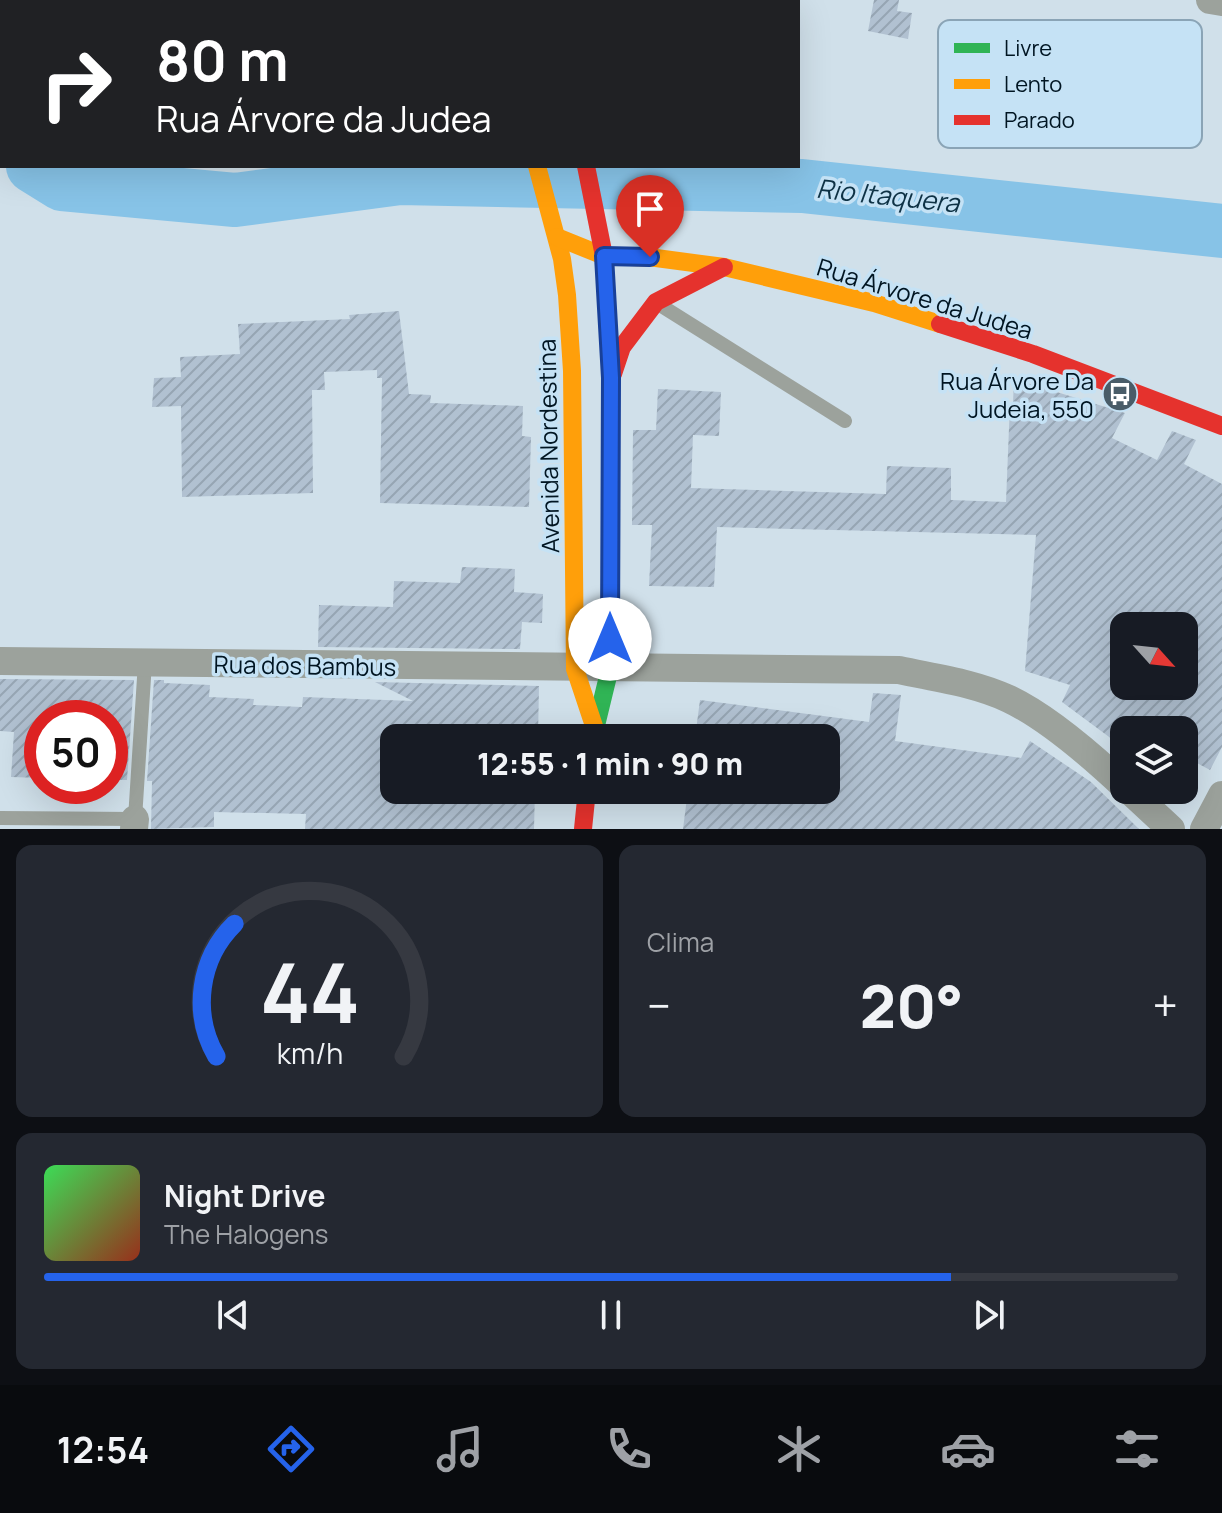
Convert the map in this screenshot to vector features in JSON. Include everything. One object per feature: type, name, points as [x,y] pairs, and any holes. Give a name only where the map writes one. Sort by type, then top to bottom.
[{"type":"main road","name":"Avenida Nordestina","points":[[538,168],[555,230],[567,295],[572,371],[575,669],[592,724]]},
{"type":"main road","name":"Avenida Nordestina","points":[[586,168],[604,256],[611,378],[610,668],[596,724]]},
{"type":"main road","name":"Rua Árvore da Judea","points":[[555,230],[604,256],[656,258],[724,267],[874,303],[1033,354],[1222,426]]},
{"type":"main road","points":[[611,378],[622,347],[656,302],[724,267]]},
{"type":"main road","points":[[583,829],[586,804]]},
{"type":"street","points":[[1210,0],[1222,2]]},
{"type":"street","name":"Rua dos Bambus","points":[[0,661],[899,670],[960,683],[1010,699],[1090,754],[1110,773]]},
{"type":"street","points":[[1204,829],[1222,795]]},
{"type":"street","points":[[1144,804],[1171,829]]},
{"type":"lane","points":[[656,302],[845,421]]},
{"type":"lane","points":[[0,818],[134,824],[145,662]]},
{"type":"building","points":[[874,0],[899,0],[897,11],[912,13],[908,39],[868,31]]},
{"type":"building","points":[[399,311],[409,394],[431,395],[430,403],[523,406],[522,436],[531,437],[529,507],[380,503],[382,378],[377,378],[377,370],[324,372],[325,390],[312,390],[313,493],[182,497],[181,406],[152,407],[154,378],[181,377],[180,357],[240,354],[238,324],[350,319],[349,315]]},
{"type":"building","points":[[1014,379],[1125,413],[1112,438],[1157,460],[1172,431],[1196,440],[1184,464],[1222,484],[1222,747],[1210,770],[1198,764],[1198,716],[1110,716],[1110,738],[1062,702],[1070,685],[1025,671],[1036,535],[717,527],[714,587],[649,586],[652,525],[632,525],[633,430],[656,430],[658,389],[721,392],[719,436],[693,435],[691,488],[886,494],[887,466],[951,468],[951,500],[1006,502],[1010,403],[1013,403]]},
{"type":"building","points":[[462,567],[515,569],[514,592],[543,594],[542,623],[522,622],[520,649],[318,647],[319,605],[393,607],[394,581],[460,583]]},
{"type":"building","points":[[0,679],[134,680],[128,766],[128,700],[24,700],[24,777],[11,777],[14,732],[0,731]]},
{"type":"building","points":[[154,680],[210,685],[209,697],[254,699],[253,705],[302,707],[303,697],[413,701],[375,682],[539,686],[538,724],[380,724],[380,804],[535,804],[534,829],[305,829],[306,814],[214,812],[214,827],[151,829],[152,781],[147,781]]},
{"type":"building","points":[[873,693],[901,695],[895,741],[1021,758],[1030,741],[1091,782],[1110,804],[1139,829],[683,829],[686,804],[840,804],[840,724],[697,724],[700,700],[869,722]]},
{"type":"waterway","name":"Rio Itaquera","points":[[36,168],[62,184],[235,200],[400,178],[802,186],[1222,231]]},
{"type":"traffic: fast","points":[[596,724],[610,668],[611,466]]},
{"type":"traffic: slow","points":[[538,168],[562,259],[567,295],[572,371],[575,669],[593,724]]},
{"type":"traffic: slow","points":[[557,237],[604,256],[656,258],[724,267],[874,303],[940,324]]},
{"type":"traffic: jam","points":[[586,168],[604,256],[611,378],[611,466]]},
{"type":"traffic: jam","points":[[613,374],[622,347],[656,302],[724,267]]},
{"type":"traffic: jam","points":[[940,324],[1033,354],[1222,426]]},
{"type":"traffic: jam","points":[[583,829],[586,804]]},
{"type":"place","name":"Rua Árvore Da Judeia, 550","points":[[1120,394]]},
{"type":"route","points":[[610,639],[611,378],[604,256],[650,257]]}]
